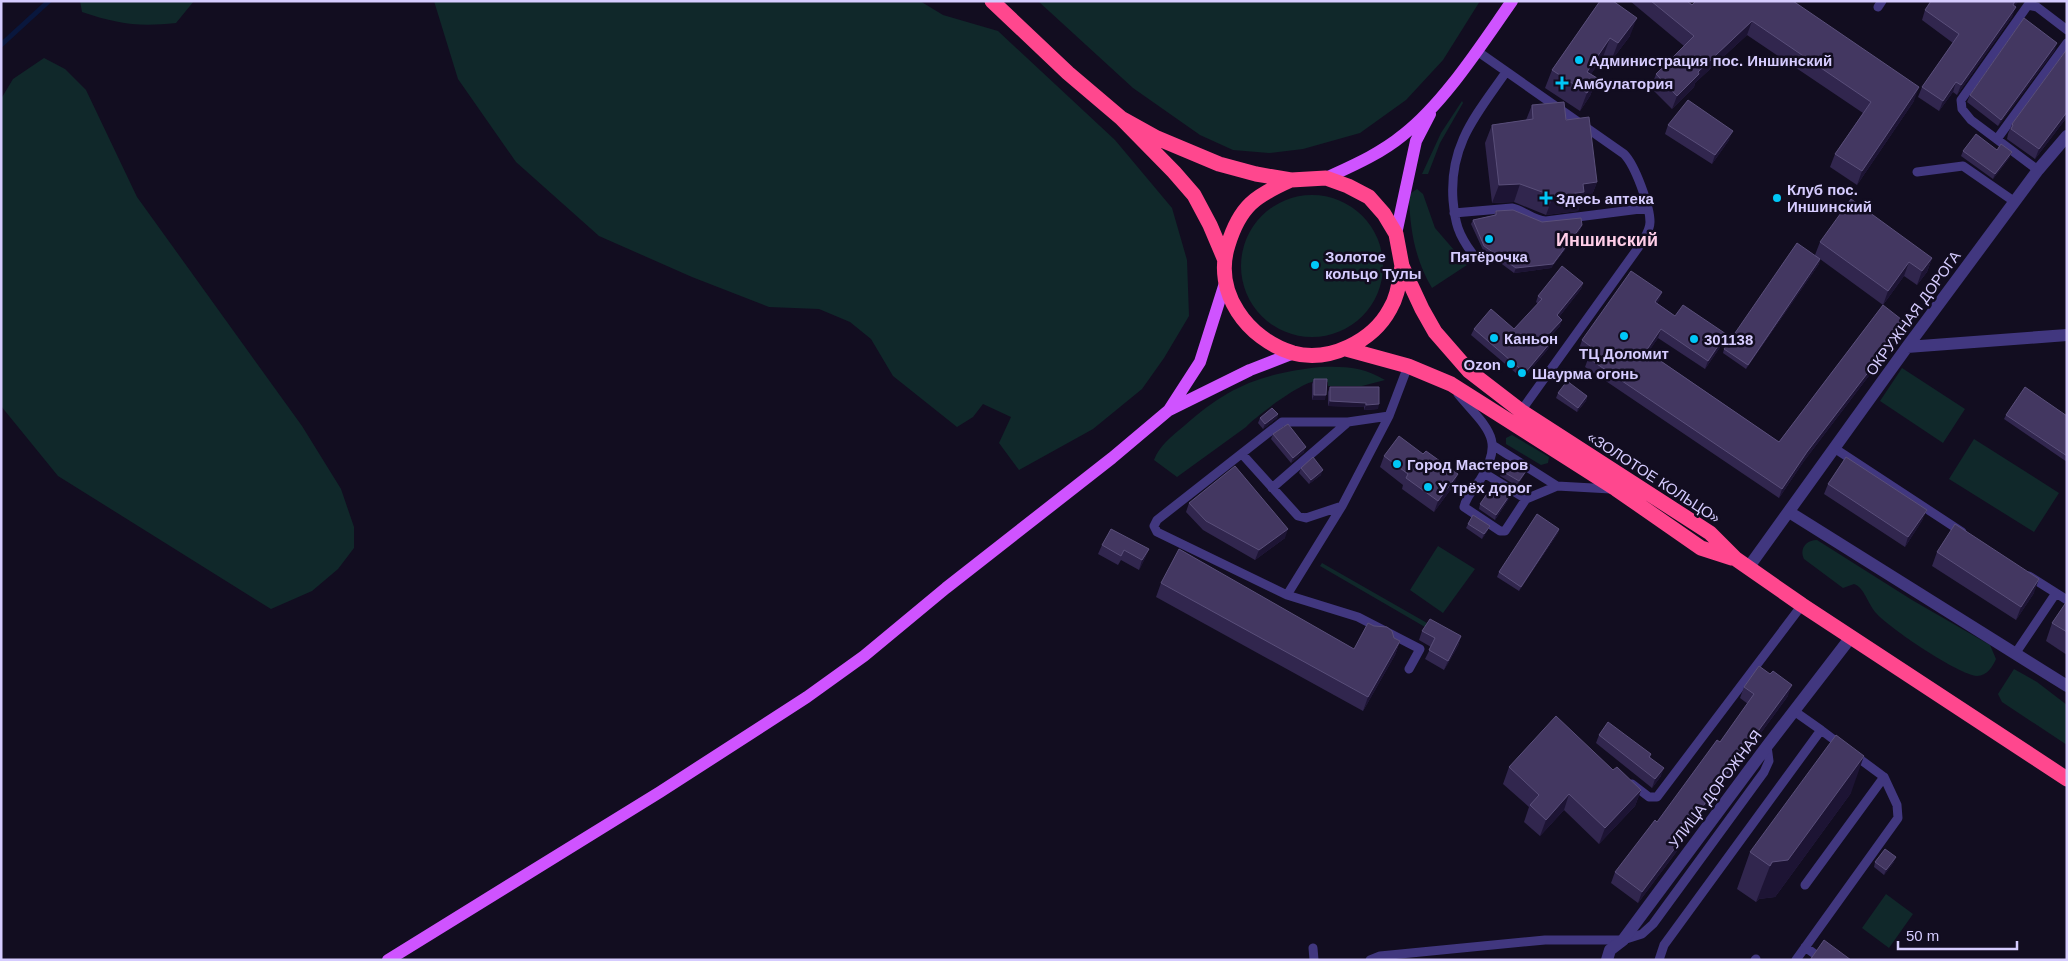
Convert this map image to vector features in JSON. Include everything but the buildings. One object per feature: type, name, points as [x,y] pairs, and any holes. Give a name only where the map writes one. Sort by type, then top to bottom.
[{"type":"highway","name":"«ЗОЛОТОЕ КОЛЬЦО»","points":[[992,1],[1068,73],[1122,118],[1174,172],[1194,195],[1210,225],[1224,258]]},
{"type":"highway","name":"«ЗОЛОТОЕ КОЛЬЦО»","points":[[1122,118],[1157,138],[1219,164],[1291,180],[1326,178],[1348,186],[1369,197],[1384,214],[1396,234],[1402,266],[1422,309],[1436,332],[1469,371],[1521,411],[1710,533],[1742,563],[1802,605],[2067,779]]},
{"type":"highway","name":"«ЗОЛОТОЕ КОЛЬЦО»","points":[[1291,180],[1266,191],[1247,206],[1234,224],[1224,258],[1225,283],[1234,304],[1248,327],[1268,343],[1294,353],[1320,354],[1346,349],[1363,339],[1379,326],[1390,310],[1398,293],[1402,266]]},
{"type":"highway","name":"«ЗОЛОТОЕ КОЛЬЦО»","points":[[1346,349],[1408,366],[1451,384],[1616,489],[1701,548],[1742,563]]},
{"type":"main road","points":[[1326,178],[1373,155],[1404,135],[1438,101],[1477,51],[1512,1]]},
{"type":"main road","points":[[1396,234],[1416,141],[1438,101]]},
{"type":"main road","points":[[1169,410],[1200,362],[1225,283]]},
{"type":"main road","points":[[388,960],[727,750],[843,672],[1112,458],[1169,410],[1250,370],[1294,353]]},
{"type":"street","name":"ОКРУЖНАЯ ДОРОГА","points":[[1742,563],[1789,512],[1907,347],[2038,170],[2067,136]]},
{"type":"street","points":[[1907,347],[2067,334]]},
{"type":"street","points":[[1789,512],[2067,686]]},
{"type":"street","name":"УЛИЦА ДОРОЖНАЯ","points":[[1607,960],[1610,950],[1623,940],[1767,746],[1851,637]]},
{"type":"lane","points":[[2038,170],[1965,114],[1961,106],[1962,97],[2028,6],[2037,7],[2067,30]]},
{"type":"lane","points":[[1996,139],[2067,43]]},
{"type":"lane","points":[[1477,51],[1624,154],[1632,166],[1648,208],[1649,226],[1643,241],[1521,411]]},
{"type":"lane","points":[[1472,253],[1459,234],[1454,213],[1453,180],[1459,145],[1469,125],[1506,72]]},
{"type":"lane","points":[[1917,172],[1963,166],[2015,202]]},
{"type":"lane","points":[[1454,213],[1512,208],[1519,209],[1538,220],[1546,221],[1648,208]]},
{"type":"lane","points":[[1287,595],[1342,506],[1389,416],[1408,366]]},
{"type":"lane","points":[[1451,384],[1489,433],[1494,446],[1557,486]]},
{"type":"lane","points":[[1389,416],[1348,422],[1282,422],[1157,520],[1154,528],[1157,532],[1287,595],[1358,617],[1420,649],[1409,669]]},
{"type":"lane","points":[[1272,488],[1348,422]]},
{"type":"lane","points":[[1494,446],[1484,472],[1464,506],[1503,532],[1526,499],[1557,486],[1616,489]]},
{"type":"lane","points":[[1834,448],[1974,540]]},
{"type":"lane","points":[[1242,454],[1294,513],[1302,518],[1342,506]]},
{"type":"lane","points":[[1484,472],[1526,499]]},
{"type":"lane","points":[[2023,572],[2067,600]]},
{"type":"lane","points":[[2015,654],[2056,593]]},
{"type":"lane","points":[[1627,780],[1649,797],[1657,798],[1802,605]]},
{"type":"lane","points":[[1794,711],[1884,777],[1897,805],[1898,818],[1796,960]]},
{"type":"lane","points":[[1659,960],[1664,945],[1821,730]]},
{"type":"lane","points":[[1805,885],[1884,777]]},
{"type":"lane","points":[[1370,960],[1380,956],[1545,940],[1623,940]]},
{"type":"lane","points":[[1805,947],[1823,960]]},
{"type":"lane","points":[[1313,948],[1314,960]]},
{"type":"green space","points":[[80,1],[194,1],[176,23],[150,25],[128,24],[82,12]]},
{"type":"green space","points":[[434,1],[920,1],[943,15],[998,31],[1115,140],[1172,208],[1187,260],[1189,316],[1164,358],[1142,389],[1093,429],[1019,470],[999,443],[1011,417],[983,404],[973,417],[957,427],[893,376],[871,339],[850,322],[819,309],[769,307],[692,277],[599,236],[516,162],[458,79]]},
{"type":"green space","points":[[1038,1],[1480,1],[1443,60],[1406,100],[1360,133],[1303,149],[1269,153],[1233,150],[1200,135],[1133,88]]},
{"type":"green space","points":[[44,58],[65,69],[86,90],[137,197],[302,426],[341,489],[354,527],[354,548],[338,569],[312,591],[271,609],[58,476],[1,406],[1,99],[13,79]]},
{"type":"green space","points":[[1462,101],[1463,103],[1440,143],[1428,174],[1422,174],[1441,133]]},
{"type":"green space","points":[[1417,189],[1423,194],[1435,228],[1467,265],[1432,288],[1421,266],[1412,232],[1409,197]]},
{"type":"green space","points":[[1312,195],[1326,196],[1339,200],[1352,207],[1362,216],[1371,226],[1378,239],[1382,252],[1382,280],[1378,293],[1371,306],[1362,316],[1352,325],[1339,332],[1326,336],[1312,337],[1298,336],[1285,332],[1272,325],[1262,316],[1253,306],[1246,293],[1242,280],[1241,266],[1242,252],[1246,239],[1253,226],[1262,216],[1272,207],[1285,200],[1298,196]]},
{"type":"green space","points":[[1320,367],[1353,368],[1369,372],[1385,380],[1362,386],[1328,386],[1328,382],[1306,384],[1278,402],[1177,477],[1154,460],[1159,450],[1171,437],[1200,412],[1231,392],[1262,378]]},
{"type":"green space","points":[[1902,368],[1965,409],[1943,443],[1880,401]]},
{"type":"green space","points":[[1512,435],[1549,457],[1548,463],[1541,465],[1506,444],[1506,438]]},
{"type":"green space","points":[[1974,439],[2059,493],[2034,532],[1949,479]]},
{"type":"green space","points":[[1817,540],[1912,600],[1990,645],[1996,659],[1991,667],[1981,676],[1968,674],[1941,660],[1895,629],[1876,613],[1861,589],[1854,584],[1843,588],[1804,559],[1802,552],[1807,543]]},
{"type":"green space","points":[[1438,546],[1475,569],[1443,613],[1410,590]]},
{"type":"green space","points":[[1322,563],[1427,623],[1425,627],[1320,566]]},
{"type":"green space","points":[[2014,669],[2037,682],[2067,705],[2067,745],[2002,702],[1998,694]]},
{"type":"green space","points":[[1886,894],[1913,914],[1889,948],[1862,928]]},
{"type":"waterway","points":[[1,45],[49,1]]},
{"type":"place","name":"Администрация пос. Иншинский","points":[[1579,60]]},
{"type":"place","name":"Амбулатория","points":[[1562,83]]},
{"type":"place","name":"Здесь аптека","points":[[1546,198]]},
{"type":"place","name":"Клуб пос. Иншинский","points":[[1777,198]]},
{"type":"place","name":"Пятёрочка","points":[[1489,239]]},
{"type":"place","name":"Золотое кольцо Тулы","points":[[1315,265]]},
{"type":"place","name":"ТЦ Доломит","points":[[1624,336]]},
{"type":"place","name":"Каньон","points":[[1494,338]]},
{"type":"place","name":"301138","points":[[1694,339]]},
{"type":"place","name":"Ozon","points":[[1511,364]]},
{"type":"place","name":"Шаурма огонь","points":[[1522,373]]},
{"type":"place","name":"Город Мастеров","points":[[1397,464]]},
{"type":"place","name":"У трёх дорог","points":[[1428,487]]},
{"type":"district","name":"Иншинский","points":[[1607,240]]}]
